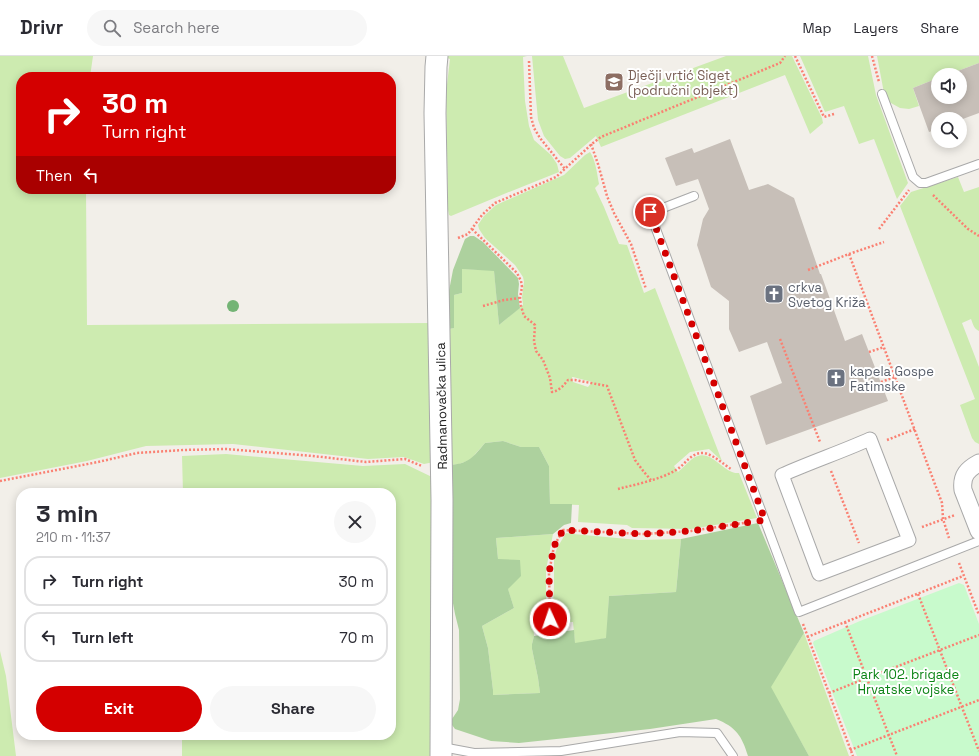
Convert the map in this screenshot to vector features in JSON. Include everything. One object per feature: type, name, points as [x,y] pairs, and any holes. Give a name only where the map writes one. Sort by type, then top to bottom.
[{"type":"street","name":"Radmanovačka ulica","points":[[437,56],[436,112],[442,472],[441,751]]},
{"type":"street","points":[[870,439],[909,540],[819,574],[782,475],[825,457],[844,451],[870,439]]},
{"type":"street","points":[[979,463],[970,468],[962,483],[963,490],[979,531]]},
{"type":"lane","points":[[882,94],[913,177],[920,183],[926,183],[979,164]]},
{"type":"lane","points":[[694,196],[650,212],[799,612],[979,541]]},
{"type":"lane","points":[[441,751],[474,753],[562,751],[680,732],[717,733],[733,756]]},
{"type":"path","points":[[438,242],[453,240],[468,234],[482,215],[495,203],[556,177],[591,144],[601,137],[780,63],[785,56]]},
{"type":"path","points":[[796,56],[824,117],[834,114]]},
{"type":"path","points":[[872,56],[882,94]]},
{"type":"path","points":[[529,61],[531,117],[534,128],[540,138],[566,168]]},
{"type":"path","points":[[591,144],[607,196],[632,244],[646,289]]},
{"type":"path","points":[[879,229],[917,180]]},
{"type":"path","points":[[926,183],[933,195],[968,229],[979,236]]},
{"type":"path","points":[[472,229],[517,273],[521,281],[521,306],[524,316],[535,324],[534,342],[536,351],[545,364],[550,378],[552,392],[568,380],[607,386],[635,460],[651,480]]},
{"type":"path","points":[[808,270],[884,242]]},
{"type":"path","points":[[849,254],[942,503],[943,519],[963,576],[979,615]]},
{"type":"path","points":[[483,306],[504,300],[520,298]]},
{"type":"path","points":[[780,338],[815,428]]},
{"type":"path","points":[[869,352],[884,347]]},
{"type":"path","points":[[881,382],[895,377]]},
{"type":"path","points":[[0,481],[137,454],[183,450],[226,449],[366,462],[406,459],[430,469],[442,472]]},
{"type":"path","points":[[618,490],[664,476],[678,469],[692,456],[699,453],[705,453],[714,457],[731,469],[747,471]]},
{"type":"path","points":[[825,457],[859,543]]},
{"type":"path","points":[[547,627],[550,619],[549,573],[554,546],[563,530],[643,534],[691,531],[765,520]]},
{"type":"path","points":[[807,636],[963,576]]},
{"type":"path","points":[[918,594],[979,751]]},
{"type":"path","points":[[799,612],[828,694],[853,756]]},
{"type":"path","points":[[845,622],[897,756]]},
{"type":"path","points":[[828,694],[979,635]]},
{"type":"path","points":[[850,750],[979,700]]},
{"type":"green space","points":[[0,56],[93,56],[91,72],[16,72],[16,194],[86,194],[87,325],[433,323],[434,462],[424,464],[404,457],[368,459],[233,444],[146,446],[87,461],[0,478]]},
{"type":"green space","points":[[448,56],[527,56],[523,57],[525,101],[529,126],[534,140],[551,155],[557,164],[559,172],[451,216],[449,215],[446,93],[450,59],[447,58]]},
{"type":"green space","points":[[532,56],[563,56],[584,108],[726,56],[792,56],[823,123],[810,134],[785,75],[601,147],[596,136],[570,158],[565,159],[560,156],[544,136],[538,120]]},
{"type":"green space","points":[[800,56],[868,56],[876,95],[908,183],[897,199],[874,139],[859,144],[844,106],[825,112]]},
{"type":"green space","points":[[877,56],[979,56],[979,63],[966,68],[931,68],[931,81],[913,88],[919,106],[909,109],[900,108],[889,102],[884,93]]},
{"type":"green space","points":[[590,152],[594,159],[599,184],[595,188],[619,244],[627,245],[644,293],[655,288],[722,461],[709,449],[690,452],[674,466],[678,472],[692,459],[703,455],[713,459],[727,470],[739,473],[757,518],[691,529],[632,528],[627,525],[578,522],[579,505],[550,504],[549,466],[539,447],[521,447],[503,441],[485,443],[470,460],[451,465],[448,329],[454,328],[454,295],[462,293],[462,269],[494,270],[499,325],[523,305],[523,277],[515,265],[485,238],[478,225],[484,216],[496,205],[564,175]],"holes":[[[572,377],[592,382],[588,387],[573,382]]]},
{"type":"green space","points":[[958,177],[964,192],[979,187],[979,331],[975,328],[971,319],[962,323],[979,367],[979,444],[972,438],[960,405],[975,399],[900,206],[911,192]]},
{"type":"green space","points":[[470,236],[474,236],[483,242],[518,278],[520,308],[499,325],[494,271],[462,269],[462,293],[454,295],[454,328],[449,329],[448,296],[453,270],[465,239]]},
{"type":"green space","points":[[503,441],[521,447],[539,447],[549,466],[550,504],[572,504],[571,523],[564,525],[553,534],[496,538],[498,559],[520,560],[521,576],[508,589],[514,608],[482,626],[488,648],[493,695],[540,693],[532,649],[534,636],[574,630],[575,643],[606,638],[609,596],[676,592],[681,539],[758,523],[804,633],[771,687],[809,756],[748,756],[741,738],[737,733],[729,725],[716,719],[650,729],[519,743],[491,741],[455,729],[452,725],[452,719],[458,710],[460,699],[459,630],[452,598],[451,465],[467,461],[485,443]]},
{"type":"green space","points":[[226,454],[363,466],[405,464],[432,477],[434,756],[182,756],[182,740],[396,740],[396,488],[183,488],[182,456]]},
{"type":"green space","points":[[566,533],[639,540],[681,539],[676,592],[609,596],[607,638],[575,644],[573,622],[552,623],[554,557],[557,548]]},
{"type":"green space","points":[[553,534],[546,570],[546,619],[533,619],[534,636],[532,649],[540,693],[493,695],[488,648],[482,626],[514,608],[498,559],[496,538]]},
{"type":"green space","name":"Park 102. brigade Hrvatske vojske","points":[[959,583],[964,585],[979,624],[979,756],[857,756],[813,643],[814,641],[860,621]]},
{"type":"green space","points":[[804,633],[849,756],[809,756],[770,687]]},
{"type":"green space","points":[[0,651],[6,676],[16,756],[0,756]]},
{"type":"building","points":[[979,63],[979,113],[967,117],[967,112],[931,112],[931,131],[929,132],[913,88],[931,81],[931,104],[967,104],[967,68],[966,68]]},
{"type":"building","name":"crkva Svetog Križa","points":[[730,139],[749,190],[768,184],[794,198],[845,341],[862,334],[888,401],[766,445],[750,396],[782,383],[767,342],[739,352],[729,329],[729,301],[711,287],[697,245],[703,219],[709,209],[698,179],[676,186],[665,158],[692,148],[694,153]]},
{"type":"place","name":"Dječji vrtić Siget (područni objekt)","points":[[614,82]]},
{"type":"place","name":"crkva Svetog Križa","points":[[774,294]]},
{"type":"place","name":"kapela Gospe Fatimske","points":[[836,378]]},
{"type":"route","points":[[550,619],[549,573],[554,546],[563,530],[643,534],[691,531],[765,520],[650,212]]}]
